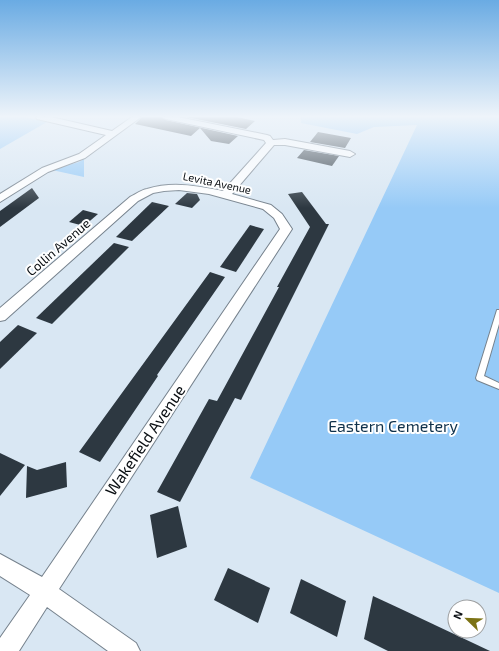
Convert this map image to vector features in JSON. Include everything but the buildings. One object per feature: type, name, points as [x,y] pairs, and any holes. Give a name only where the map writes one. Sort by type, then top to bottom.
[{"type":"street","points":[[0,200],[13,189],[45,170],[82,156],[94,147]]},
{"type":"street","points":[[224,196],[267,147]]},
{"type":"street","points":[[314,147],[350,154]]},
{"type":"street","points":[[0,186],[13,189]]},
{"type":"street","name":"Levita Avenue","points":[[134,199],[149,191],[169,187],[185,187],[267,207],[278,216],[286,229]]},
{"type":"street","name":"Collin Avenue","points":[[0,316],[134,199]]},
{"type":"street","name":"Wakefield Avenue","points":[[5,651],[286,229]]},
{"type":"street","points":[[0,564],[44,591],[128,651]]},
{"type":"lane","points":[[499,312],[480,378],[499,386]]},
{"type":"green space","name":"Eastern Cemetery","points":[[406,147],[499,147],[499,593],[250,478]]},
{"type":"green space","points":[[84,159],[84,177],[52,170],[79,162]]}]
